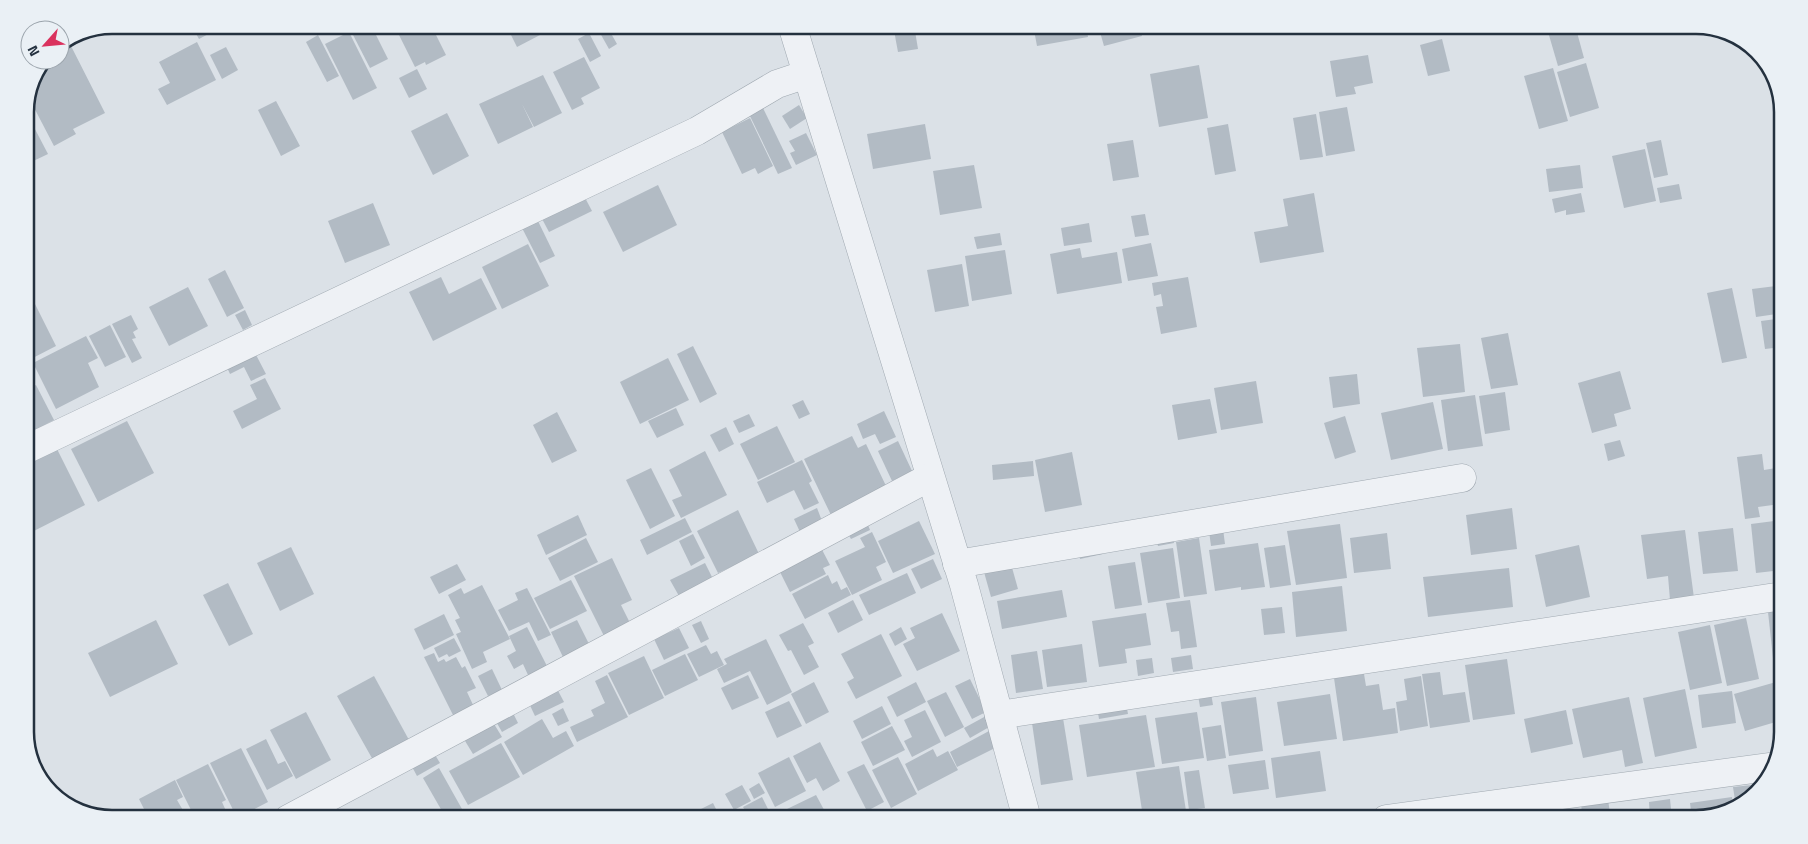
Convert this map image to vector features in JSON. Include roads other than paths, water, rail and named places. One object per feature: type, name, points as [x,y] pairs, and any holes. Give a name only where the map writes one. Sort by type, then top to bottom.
[{"type":"street","points":[[795,34],[957,564],[1025,810]]},
{"type":"street","points":[[34,446],[697,131],[777,84],[807,74]]},
{"type":"street","points":[[305,810],[930,477]]},
{"type":"street","points":[[957,564],[1462,478]]},
{"type":"street","points":[[999,715],[1774,597]]},
{"type":"street","points":[[1452,810],[1766,767]]}]
